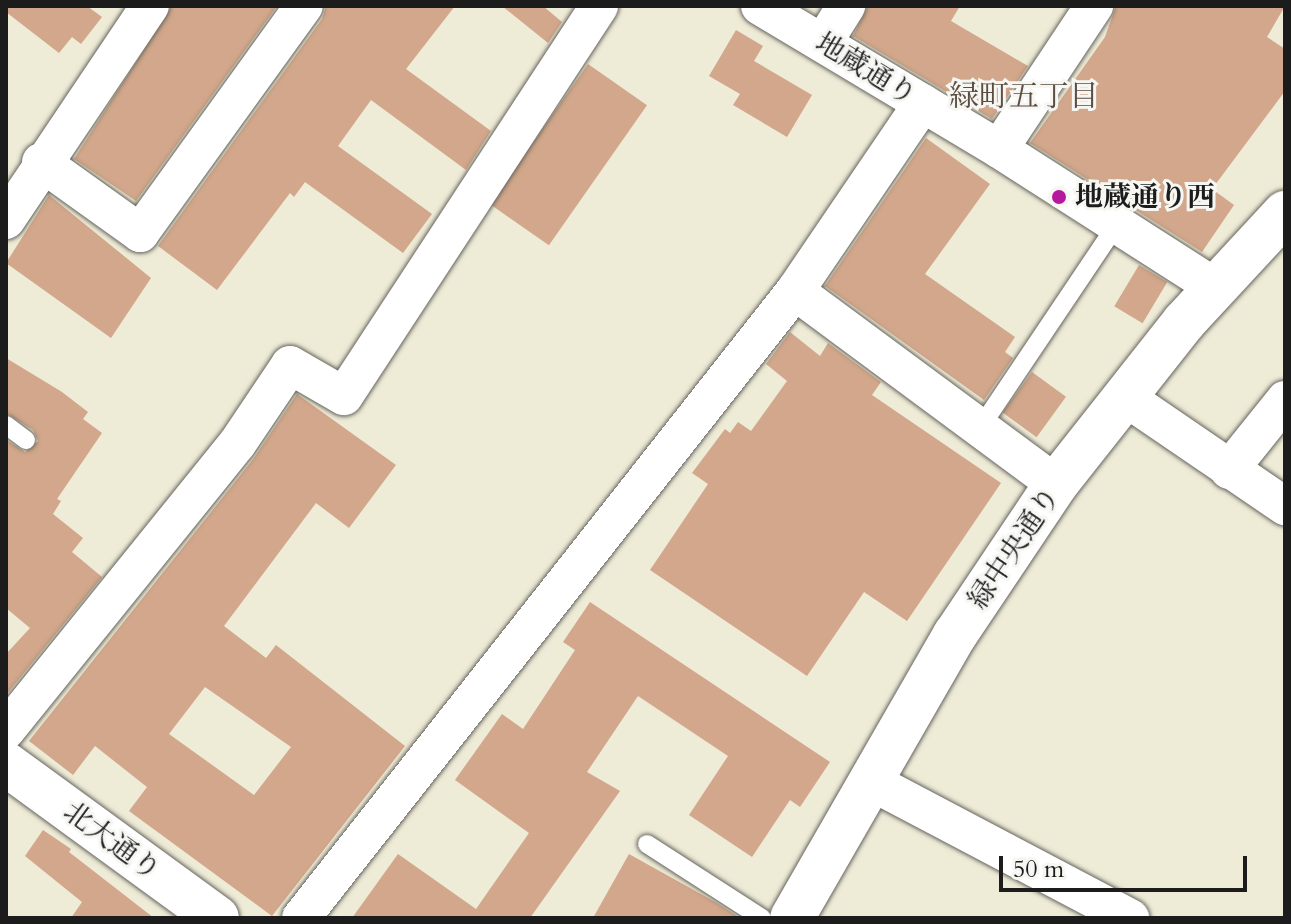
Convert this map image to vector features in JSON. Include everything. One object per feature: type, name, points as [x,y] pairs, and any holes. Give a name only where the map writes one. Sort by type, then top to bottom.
[{"type":"street","points":[[6,220],[41,162],[150,6]]},
{"type":"street","points":[[41,162],[140,233],[304,6]]},
{"type":"street","points":[[6,730],[237,444],[290,365],[344,396],[599,6]]},
{"type":"street","name":"地蔵通り","points":[[760,6],[999,149],[1215,287]]},
{"type":"street","points":[[823,43],[846,6]]},
{"type":"street","points":[[999,149],[1094,6]]},
{"type":"street","points":[[301,918],[795,291],[923,103]]},
{"type":"street","name":"緑中央通り","points":[[792,918],[955,635],[1056,484],[1215,287],[1285,213]]},
{"type":"street","points":[[795,291],[1056,484]]},
{"type":"street","points":[[1125,397],[1285,506]]},
{"type":"street","points":[[1229,470],[1285,400]]},
{"type":"street","name":"北大通り","points":[[6,764],[217,918]]},
{"type":"street","points":[[872,782],[1118,915]]},
{"type":"lane","points":[[980,428],[1117,224]]},
{"type":"lane","points":[[6,425],[26,440]]},
{"type":"lane","points":[[647,844],[762,918]]},
{"type":"building","points":[[6,6],[87,6],[102,17],[81,44],[72,37],[59,53],[6,12]]},
{"type":"building","points":[[172,6],[277,6],[136,201],[74,159]]},
{"type":"building","points":[[326,6],[455,6],[406,69],[491,131],[466,170],[371,100],[338,146],[432,214],[403,253],[305,182],[294,197],[290,193],[217,290],[158,246],[322,19]]},
{"type":"building","points":[[502,6],[543,6],[562,22],[548,43]]},
{"type":"building","points":[[868,6],[960,6],[951,21],[1028,66],[992,119],[853,36]]},
{"type":"building","points":[[1116,6],[1285,6],[1267,37],[1285,49],[1285,91],[1212,189],[1234,205],[1202,252],[1030,143],[1105,37]]},
{"type":"building","points":[[736,30],[763,46],[754,61],[812,95],[787,137],[733,105],[740,94],[709,76]]},
{"type":"building","points":[[588,64],[647,105],[549,245],[490,204]]},
{"type":"building","points":[[926,138],[990,184],[925,274],[1015,337],[1005,352],[1013,358],[984,400],[825,286]]},
{"type":"building","points":[[49,195],[151,278],[111,338],[6,263]]},
{"type":"building","points":[[1139,265],[1167,282],[1143,323],[1114,306]]},
{"type":"building","points":[[790,332],[820,356],[828,343],[881,382],[872,395],[1001,483],[907,621],[864,592],[807,676],[650,570],[708,484],[692,473],[725,429],[730,433],[738,422],[751,431],[787,381],[766,364]]},
{"type":"building","points":[[6,358],[62,392],[88,412],[83,419],[102,433],[57,499],[61,501],[53,514],[83,538],[72,552],[102,577],[6,695],[6,654],[30,628],[6,608],[6,440],[25,452],[38,441],[33,430],[6,413]]},
{"type":"building","points":[[1032,372],[1066,397],[1037,437],[1003,412]]},
{"type":"building","points":[[297,394],[396,465],[349,528],[316,503],[224,626],[266,658],[276,645],[405,746],[272,916],[129,811],[147,787],[95,746],[73,775],[29,741],[254,458]],"holes":[[[205,687],[291,747],[254,795],[169,734]]]},
{"type":"building","points":[[590,602],[830,762],[800,807],[790,800],[752,857],[689,815],[728,756],[638,696],[587,772],[620,791],[530,918],[352,918],[398,854],[476,909],[529,833],[455,780],[502,714],[523,729],[575,650],[563,642]]},
{"type":"building","points":[[43,830],[71,849],[69,852],[154,918],[71,918],[82,902],[25,856]]},
{"type":"building","points":[[629,854],[717,903],[740,918],[593,918]]},
{"type":"place","name":"地蔵通り西","points":[[1059,197]]},
{"type":"district","name":"緑町五丁目","points":[[1024,97]]}]
